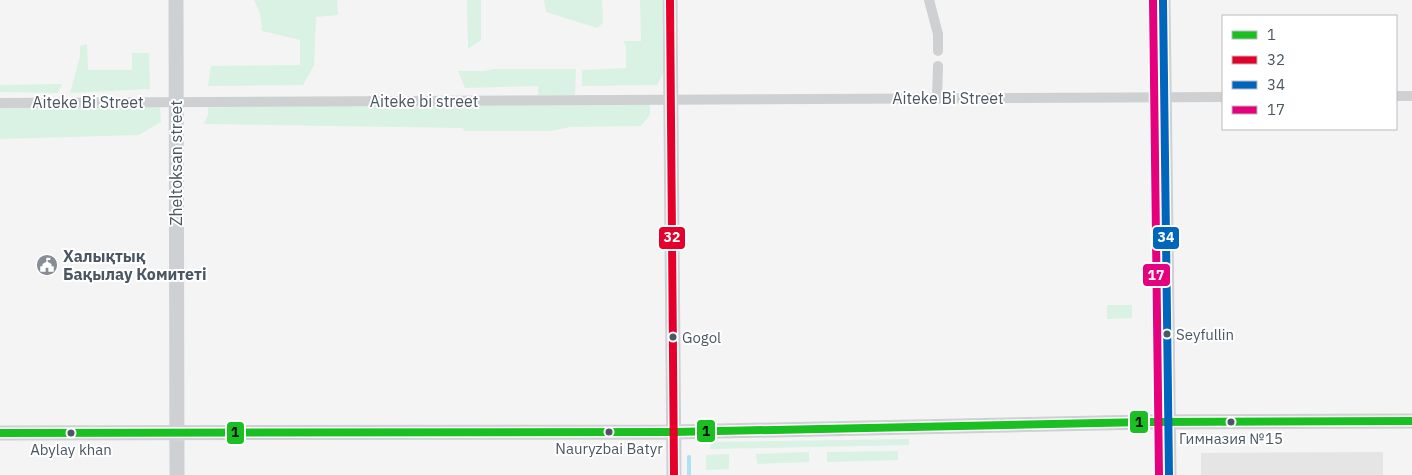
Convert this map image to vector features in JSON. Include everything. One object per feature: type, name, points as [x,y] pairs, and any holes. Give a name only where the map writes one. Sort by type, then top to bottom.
[{"type":"main road","name":"Zheltoksan street","points":[[176,0],[177,475]]},
{"type":"main road","points":[[670,0],[674,475]]},
{"type":"main road","points":[[1163,0],[1169,475]]},
{"type":"main road","points":[[0,432],[674,432],[1168,422],[1412,421]]},
{"type":"street","points":[[929,0],[938,34],[938,51]]},
{"type":"street","points":[[937,98],[938,66]]},
{"type":"street","points":[[1397,96],[1412,96]]},
{"type":"street","name":"Aiteke Bi Street","points":[[672,100],[1222,97]]},
{"type":"street","name":"Aiteke bi street","points":[[176,102],[672,100]]},
{"type":"street","name":"Aiteke Bi Street","points":[[0,103],[176,102]]},
{"type":"shaded area","name":"Гимназия №15","points":[[1383,452],[1383,475],[1201,475],[1201,453]]},
{"type":"green space","points":[[254,0],[337,0],[338,15],[316,17],[314,65],[303,85],[208,86],[211,66],[300,65],[300,40],[262,31],[260,13]]},
{"type":"green space","points":[[467,0],[481,0],[481,40],[468,49]]},
{"type":"green space","points":[[544,0],[602,0],[603,23],[597,28],[546,12]]},
{"type":"green space","points":[[640,0],[662,0],[663,74],[657,85],[582,86],[582,70],[626,68],[626,46],[623,41],[641,41]]},
{"type":"green space","points":[[87,44],[88,70],[132,70],[132,53],[149,53],[150,89],[70,93],[80,56],[80,46]]},
{"type":"green space","points":[[576,69],[575,95],[538,95],[538,86],[465,88],[458,71]]},
{"type":"green space","points":[[62,84],[58,93],[0,92],[0,85]]},
{"type":"green space","points":[[650,100],[650,115],[641,126],[571,127],[550,131],[464,131],[463,128],[204,124],[208,115],[208,102]]},
{"type":"green space","points":[[0,106],[160,107],[161,122],[139,135],[0,139]]},
{"type":"green space","points":[[1107,305],[1132,305],[1132,318],[1107,319]]},
{"type":"green space","points":[[909,439],[909,445],[710,449],[712,442]]},
{"type":"green space","points":[[898,451],[898,460],[827,462],[827,452]]},
{"type":"green space","points":[[809,452],[809,462],[757,464],[756,454]]},
{"type":"green space","points":[[729,454],[729,469],[706,470],[706,455]]},
{"type":"waterway","points":[[689,457],[689,475]]},
{"type":"transit line","name":"32","points":[[670,0],[674,475]]},
{"type":"transit line","name":"17","points":[[1153,0],[1159,475]]},
{"type":"transit line","name":"34","points":[[1163,0],[1169,475]]},
{"type":"transit line","name":"1","points":[[0,433],[674,432],[1146,422],[1412,421]]},
{"type":"place","name":"Халықтық Бақылау Комитеті","points":[[47,265]]},
{"type":"place","name":"Seyfullin","points":[[1167,334]]},
{"type":"place","name":"Gogol","points":[[673,337]]},
{"type":"place","name":"Гимназия №15","points":[[1231,422]]},
{"type":"place","name":"Nauryzbai Batyr","points":[[609,432]]},
{"type":"place","name":"Abylay khan","points":[[71,433]]}]
